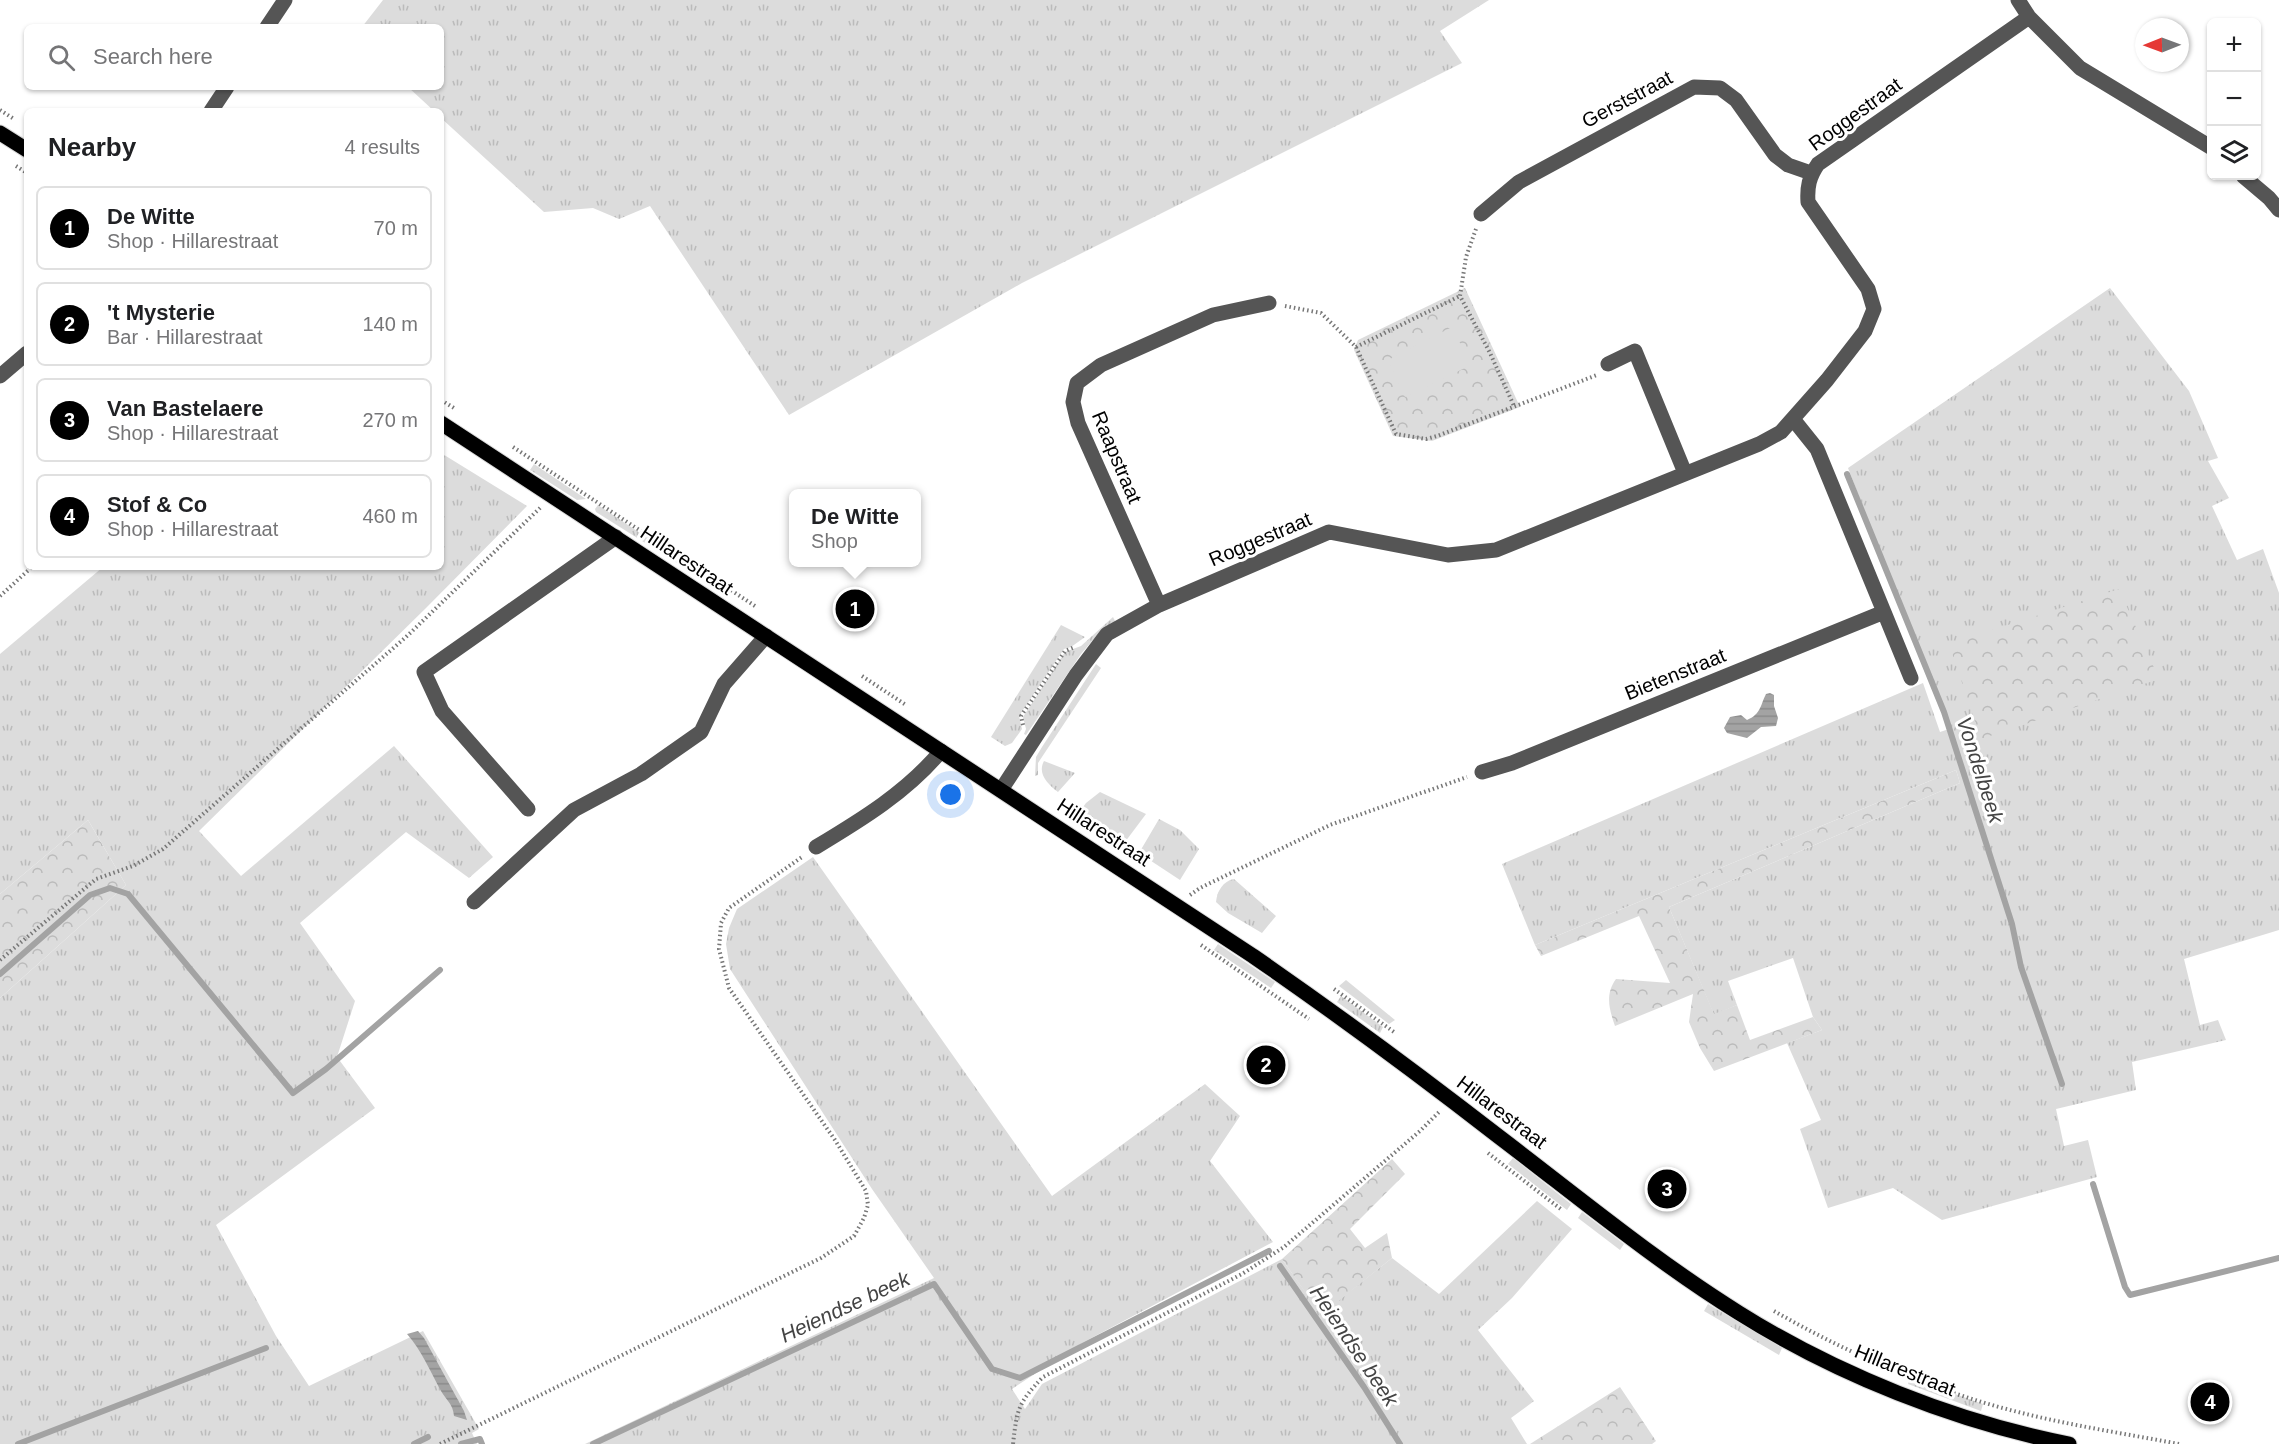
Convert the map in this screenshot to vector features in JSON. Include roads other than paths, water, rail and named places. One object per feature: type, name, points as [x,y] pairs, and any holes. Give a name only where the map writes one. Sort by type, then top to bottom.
[{"type":"main road","points":[[0,133],[24,148]]},
{"type":"main road","name":"Hillarestraat","points":[[444,425],[1177,905],[1329,1008],[1635,1241],[1740,1314],[1809,1352],[1917,1400],[1975,1421],[2068,1444]]},
{"type":"street","points":[[269,24],[285,0]]},
{"type":"street","points":[[2019,0],[2029,16],[2080,69],[2207,146]]},
{"type":"street","name":"Roggestraat","points":[[1002,790],[1076,675],[1107,634],[1159,605],[1329,532],[1448,555],[1496,550],[1759,444],[1781,432],[1865,331],[1874,309],[1868,289],[1808,202],[1807,187],[1811,173],[1818,164],[2029,16]]},
{"type":"street","name":"Gerststraat","points":[[1482,214],[1519,182],[1694,87],[1720,88],[1736,99],[1775,155],[1788,165],[1811,173]]},
{"type":"street","points":[[213,108],[225,90]]},
{"type":"street","points":[[2248,180],[2279,210]]},
{"type":"street","name":"Raapstraat","points":[[1159,605],[1078,423],[1073,402],[1077,383],[1101,365],[1213,315],[1269,303]]},
{"type":"street","points":[[1608,364],[1635,351],[1685,473]]},
{"type":"street","points":[[0,376],[24,356]]},
{"type":"street","points":[[1793,419],[1817,448],[1911,678]]},
{"type":"street","points":[[528,809],[442,711],[424,672],[616,537]]},
{"type":"street","name":"Bietenstraat","points":[[1482,772],[1512,763],[1884,612]]},
{"type":"street","points":[[474,902],[574,810],[641,774],[701,732],[724,684],[766,636]]},
{"type":"street","points":[[816,847],[868,815],[925,770],[941,751]]},
{"type":"waterway","name":"Vondelbeek","points":[[1847,474],[1944,712],[2012,924],[2021,967],[2062,1084]]},
{"type":"waterway","points":[[0,974],[90,895],[110,888],[128,894],[293,1093],[326,1069],[440,970]]},
{"type":"waterway","points":[[2093,1184],[2125,1287],[2130,1295],[2279,1258]]},
{"type":"waterway","name":"Heiendse beek","points":[[593,1444],[934,1284],[992,1369],[1020,1378],[1269,1251]]},
{"type":"waterway","name":"Heiendse beek","points":[[1280,1266],[1364,1387],[1400,1444]]},
{"type":"waterway","points":[[18,1444],[266,1348]]},
{"type":"waterway","points":[[414,1444],[428,1437]]},
{"type":"waterway","name":"Heiendse beek","points":[[461,1444],[480,1439],[482,1444]]},
{"type":"place","name":"De Witte","points":[[855,609]]},
{"type":"place","name":"'t Mysterie","points":[[1266,1065]]},
{"type":"place","name":"Van Bastelaere","points":[[1667,1189]]},
{"type":"place","name":"Stof & Co","points":[[2210,1402]]}]
